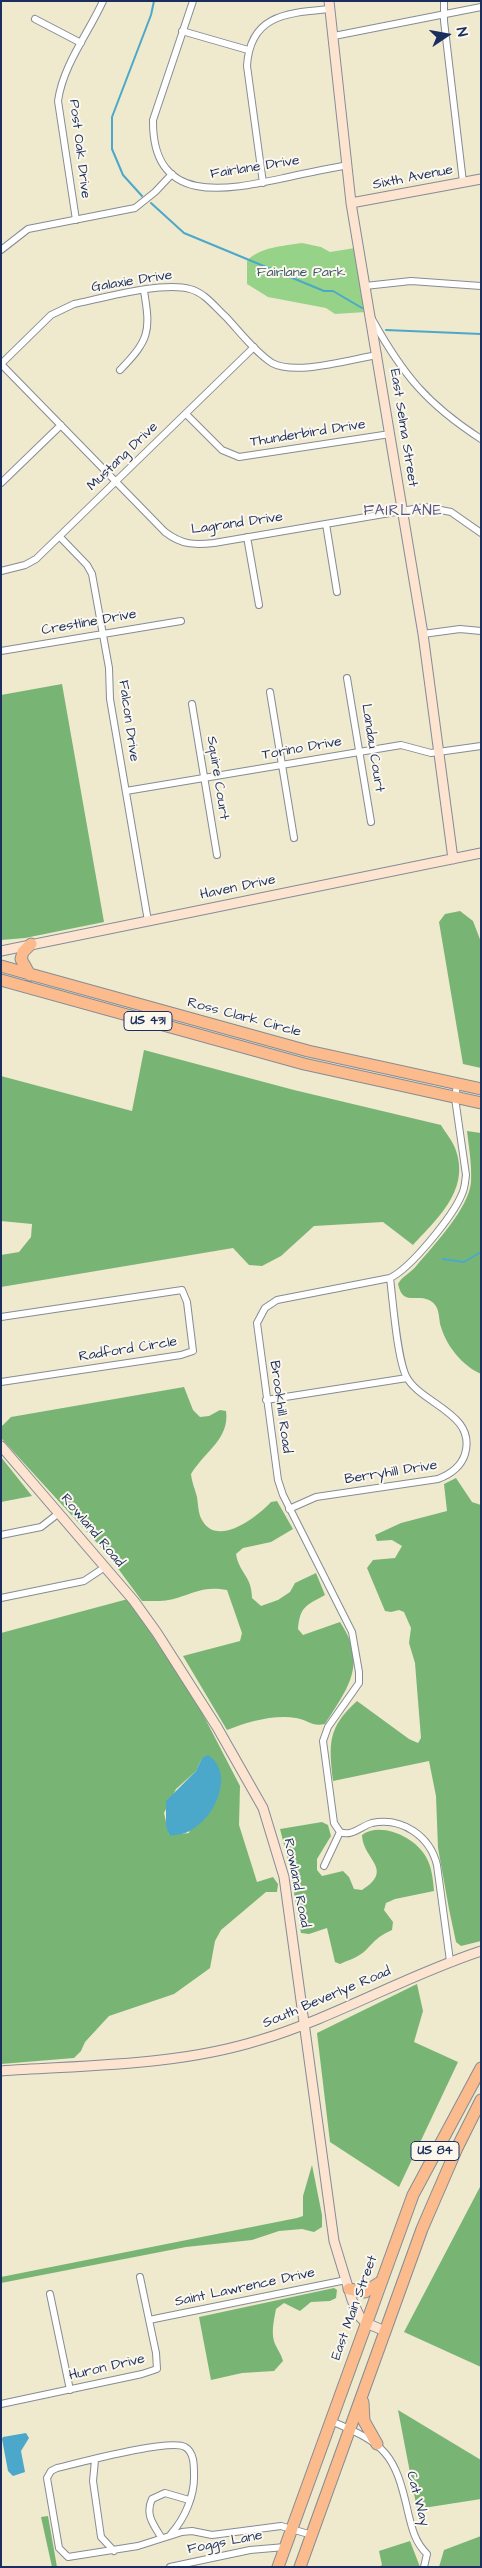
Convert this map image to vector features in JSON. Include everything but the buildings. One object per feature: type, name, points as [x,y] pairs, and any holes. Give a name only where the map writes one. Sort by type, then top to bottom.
[{"type":"highway","points":[[30,944],[23,952],[22,960],[30,975]]},
{"type":"highway","name":"Ross Clark Circle","points":[[1,966],[352,1062],[481,1089]]},
{"type":"highway","name":"Ross Clark Circle","points":[[1,980],[349,1075],[481,1103]]},
{"type":"highway","points":[[145,1020],[149,1008]]},
{"type":"highway","points":[[349,1075],[352,1062]]},
{"type":"highway","name":"East Main Street","points":[[278,2567],[413,2195],[481,2068]]},
{"type":"highway","name":"US 84","points":[[300,2567],[433,2202],[481,2100]]},
{"type":"highway","points":[[347,2285],[359,2292],[368,2291],[381,2282]]},
{"type":"highway","points":[[364,2390],[364,2421],[377,2444]]},
{"type":"street","name":"Post Oak Drive","points":[[76,220],[58,101],[60,87],[103,1]]},
{"type":"street","points":[[1,250],[28,229],[135,208],[155,192],[172,174],[160,154],[153,130],[154,120],[192,1]]},
{"type":"street","points":[[444,1],[463,182]]},
{"type":"street","points":[[262,182],[247,66],[248,50],[261,27],[274,18],[330,5]]},
{"type":"street","name":"East Selma Street","points":[[330,5],[351,203],[378,355],[423,634],[453,859]]},
{"type":"street","points":[[334,36],[481,7]]},
{"type":"street","points":[[35,19],[81,44]]},
{"type":"street","points":[[182,31],[248,50]]},
{"type":"street","name":"Fairlane Drive","points":[[172,174],[193,186],[216,190],[348,165]]},
{"type":"street","name":"Sixth Avenue","points":[[351,203],[481,179]]},
{"type":"street","points":[[365,286],[410,281],[481,286]]},
{"type":"street","name":"Galaxie Drive","points":[[1,364],[60,309],[74,304],[170,286],[193,289],[206,297],[271,362],[288,368],[301,368],[378,355]]},
{"type":"street","points":[[120,370],[142,346],[146,335],[148,324],[144,291]]},
{"type":"street","points":[[371,318],[401,368],[419,390],[438,409],[481,439]]},
{"type":"street","name":"Mustang Drive","points":[[1,571],[24,565],[36,559],[254,347]]},
{"type":"street","name":"Lagrand Drive","points":[[1,364],[116,482],[176,540],[187,544],[247,537],[425,508],[445,510],[481,533]]},
{"type":"street","name":"Thunderbird Drive","points":[[186,414],[222,450],[239,457],[390,434]]},
{"type":"street","points":[[1,483],[61,425]]},
{"type":"street","points":[[326,524],[337,592]]},
{"type":"street","name":"Falcon Drive","points":[[60,537],[87,565],[92,574],[109,668],[110,699],[148,921]]},
{"type":"street","points":[[247,537],[259,605]]},
{"type":"street","name":"Crestline Drive","points":[[1,651],[181,621]]},
{"type":"street","points":[[423,634],[460,629],[481,631]]},
{"type":"street","name":"Landau Court","points":[[347,678],[371,822]]},
{"type":"street","points":[[270,692],[294,838]]},
{"type":"street","name":"Squire Court","points":[[192,704],[217,855]]},
{"type":"street","name":"Torino Drive","points":[[126,792],[401,745],[424,753],[481,746]]},
{"type":"street","name":"Haven Drive","points":[[1,951],[481,854]]},
{"type":"street","name":"Brookhill Road","points":[[340,1832],[334,1823],[323,1745],[328,1727],[359,1683],[354,1640],[349,1626],[288,1509],[278,1480],[257,1328],[260,1315],[265,1308],[281,1299],[390,1278],[402,1271],[416,1258],[462,1194],[466,1175],[455,1098],[457,1085]]},
{"type":"street","points":[[266,1400],[407,1378],[402,1362],[390,1278]]},
{"type":"street","name":"Radford Circle","points":[[1,1317],[182,1290],[187,1302],[193,1351],[181,1355],[1,1382]]},
{"type":"street","name":"Berryhill Drive","points":[[288,1509],[316,1497],[438,1478],[458,1467],[466,1448],[465,1435],[460,1424],[412,1385],[407,1378]]},
{"type":"street","name":"Rowland Road","points":[[1,1446],[134,1601],[180,1667],[263,1808],[284,1877],[331,2226],[347,2285],[357,2311],[366,2323]]},
{"type":"street","points":[[1,1535],[41,1527],[59,1513]]},
{"type":"street","points":[[1,1598],[84,1581],[105,1567]]},
{"type":"street","points":[[324,1866],[340,1832],[351,1834],[372,1823],[391,1822],[404,1825],[424,1839],[433,1852],[437,1865],[450,1961]]},
{"type":"street","name":"South Beverlye Road","points":[[1,2071],[196,2055],[240,2046],[305,2024],[450,1961],[481,1951]]},
{"type":"street","name":"Huron Drive","points":[[1,2404],[142,2374],[156,2369],[140,2277]]},
{"type":"street","name":"Saint Lawrence Drive","points":[[149,2320],[347,2285]]},
{"type":"street","points":[[50,2294],[70,2390]]},
{"type":"street","points":[[366,2323],[385,2331]]},
{"type":"street","name":"Cat Way","points":[[330,2421],[350,2429],[377,2444],[397,2470],[414,2537],[427,2554],[424,2567]]},
{"type":"street","points":[[171,2534],[183,2518],[194,2482],[193,2457],[185,2447],[176,2444],[166,2445],[57,2468],[51,2471],[47,2478],[59,2548],[62,2554],[71,2558],[138,2546],[171,2534],[192,2531],[212,2536],[281,2526],[312,2535]]},
{"type":"street","points":[[95,2460],[93,2481],[101,2536],[114,2551]]},
{"type":"street","points":[[161,2538],[150,2519],[149,2512],[152,2499],[165,2493],[189,2500]]},
{"type":"street","points":[[183,2518],[192,2531]]},
{"type":"street","name":"Foggs Lane","points":[[170,2567],[250,2550],[285,2546]]},
{"type":"green space","name":"Fairlane Park","points":[[302,243],[321,247],[330,252],[355,248],[366,312],[335,314],[326,308],[268,297],[247,284],[247,261],[252,256],[272,248]]},
{"type":"green space","points":[[62,684],[104,922],[25,938],[1,940],[1,695]]},
{"type":"green space","points":[[460,911],[473,921],[481,942],[481,1068],[463,1064],[439,922],[445,914]]},
{"type":"green space","points":[[144,1050],[294,1090],[441,1125],[454,1145],[459,1163],[459,1177],[455,1190],[441,1213],[413,1245],[383,1222],[314,1226],[281,1256],[262,1266],[249,1265],[233,1248],[1,1287],[1,1255],[19,1252],[31,1237],[32,1224],[1,1221],[1,1076],[132,1111]]},
{"type":"green space","points":[[467,1131],[481,1133],[481,1374],[462,1361],[447,1342],[440,1324],[436,1305],[424,1298],[406,1297],[400,1291],[398,1284],[402,1278],[415,1268],[441,1237],[458,1214],[469,1192],[471,1163]]},
{"type":"green space","points":[[184,1387],[193,1410],[200,1417],[209,1416],[220,1410],[226,1411],[224,1430],[215,1445],[191,1474],[200,1516],[206,1526],[215,1531],[235,1528],[256,1515],[271,1502],[277,1501],[293,1529],[271,1542],[243,1548],[236,1554],[240,1566],[248,1579],[252,1598],[261,1606],[278,1600],[290,1592],[295,1583],[316,1573],[325,1595],[302,1611],[298,1629],[303,1635],[340,1622],[348,1637],[353,1651],[352,1675],[341,1699],[325,1724],[317,1725],[296,1718],[279,1717],[243,1724],[227,1730],[183,1656],[240,1641],[242,1633],[227,1590],[207,1589],[169,1600],[142,1601],[108,1555],[1,1438],[1,1427],[11,1417]]},
{"type":"green space","points":[[1,1457],[32,1496],[1,1502]]},
{"type":"green space","points":[[456,1478],[472,1502],[481,1505],[481,1941],[461,1946],[456,1942],[438,1848],[436,1796],[429,1761],[333,1781],[331,1757],[332,1737],[335,1728],[357,1701],[409,1739],[418,1743],[421,1738],[415,1663],[409,1643],[411,1628],[404,1612],[399,1610],[385,1611],[367,1568],[373,1560],[395,1558],[402,1546],[392,1540],[377,1541],[375,1535],[401,1523],[447,1511],[444,1484]]},
{"type":"green space","points":[[128,1599],[196,1701],[240,1786],[239,1825],[257,1882],[273,1877],[278,1884],[277,1892],[266,1892],[221,1930],[215,1941],[210,1968],[174,1994],[109,2016],[85,2042],[81,2051],[74,2058],[1,2064],[1,1633]],"holes":[[[202,1758],[189,1833],[169,1835],[164,1813],[176,1789],[196,1771]]]},
{"type":"green space","points":[[322,1822],[328,1825],[331,1836],[317,1859],[317,1870],[322,1876],[343,1871],[349,1877],[354,1889],[362,1890],[372,1883],[377,1870],[364,1844],[362,1835],[370,1831],[379,1830],[397,1834],[414,1844],[426,1857],[432,1874],[434,1891],[395,1899],[386,1903],[384,1910],[393,1922],[392,1930],[380,1937],[360,1955],[340,1964],[335,1962],[327,1928],[309,1934],[301,1933],[289,1864],[280,1829]]},
{"type":"green space","points":[[417,1984],[423,2011],[414,2042],[458,2062],[399,2187],[330,2142],[317,2033]]},
{"type":"green space","points":[[312,2165],[322,2215],[322,2227],[314,2232],[302,2229],[279,2231],[252,2240],[186,2247],[1,2283],[1,2277],[303,2216],[303,2196]]},
{"type":"green space","points":[[481,2185],[481,2367],[404,2332]]},
{"type":"green space","points":[[334,2288],[337,2290],[336,2298],[330,2301],[311,2302],[300,2311],[284,2303],[276,2309],[273,2337],[283,2361],[274,2371],[242,2373],[211,2380],[199,2317]]},
{"type":"green space","points":[[398,2410],[481,2460],[481,2499],[417,2509]]},
{"type":"green space","points":[[48,2516],[57,2567],[52,2567],[41,2517]]},
{"type":"green space","points":[[481,2536],[481,2567],[439,2567],[444,2550]]},
{"type":"green space","points":[[410,2541],[420,2567],[379,2567],[382,2565],[379,2551]]},
{"type":"water","points":[[208,1755],[217,1765],[221,1777],[220,1791],[215,1805],[195,1828],[183,1834],[169,1835],[166,1826],[166,1801],[196,1771],[202,1758]]},
{"type":"water","points":[[26,2433],[29,2438],[21,2451],[25,2472],[13,2476],[8,2471],[2,2439],[3,2437]]},
{"type":"waterway","points":[[142,196],[123,175],[112,149],[112,117],[151,15],[154,1]]},
{"type":"waterway","points":[[151,203],[184,233],[324,291],[333,291],[362,308]]},
{"type":"waterway","points":[[386,330],[481,334]]},
{"type":"waterway","points":[[443,1259],[464,1262],[481,1252]]},
{"type":"district","name":"FAIRLANE","points":[[403,512]]}]
